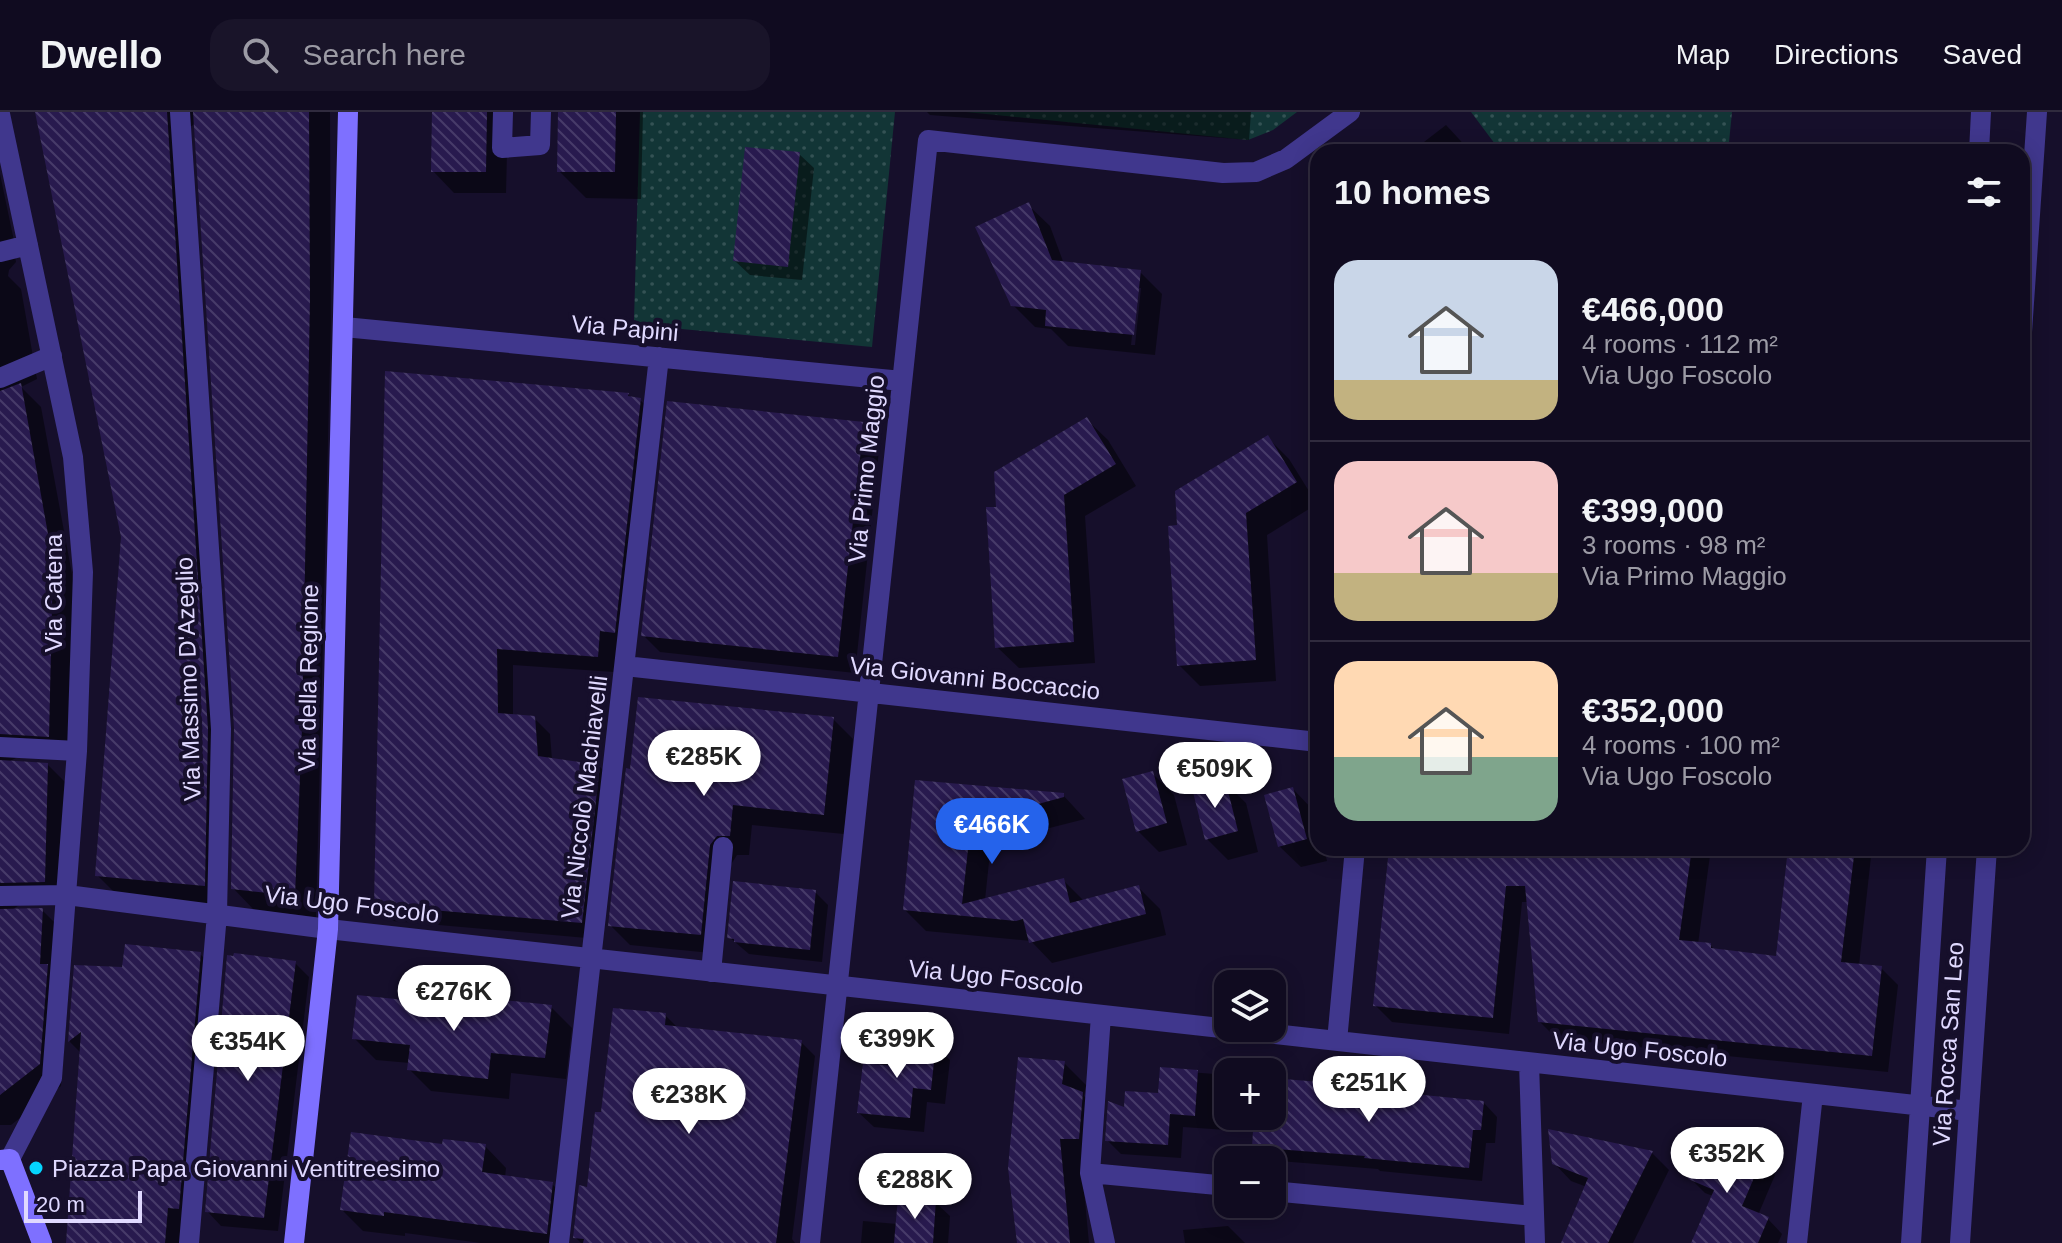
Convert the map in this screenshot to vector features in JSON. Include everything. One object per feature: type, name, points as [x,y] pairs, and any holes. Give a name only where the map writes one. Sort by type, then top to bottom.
[{"type":"main road","name":"Via della Regione","points":[[294,1243],[328,929],[348,112]]},
{"type":"main road","points":[[5,1159],[42,1243]]},
{"type":"street","name":"Via Massimo D'Azeglio","points":[[180,112],[221,729],[217,914],[189,1243]]},
{"type":"street","points":[[503,112],[502,148],[540,145],[541,112]]},
{"type":"street","name":"Via Primo Maggio","points":[[810,1243],[928,140],[1223,173],[1256,172],[1286,159],[1350,112]]},
{"type":"street","points":[[1979,144],[1981,112]]},
{"type":"street","points":[[2030,215],[2037,112]]},
{"type":"street","name":"Via Catena","points":[[0,114],[5,160],[28,245],[73,457],[83,572],[77,751],[52,1078],[5,1159]]},
{"type":"street","points":[[0,252],[28,245]]},
{"type":"street","name":"Via Papini","points":[[344,327],[902,381]]},
{"type":"street","points":[[0,378],[52,356]]},
{"type":"street","name":"Via Niccolò Machiavelli","points":[[559,1243],[659,357]]},
{"type":"street","name":"Via Giovanni Boccaccio","points":[[625,666],[1310,741]]},
{"type":"street","points":[[0,747],[77,751]]},
{"type":"street","points":[[711,972],[723,847]]},
{"type":"street","points":[[1337,1041],[1354,856]]},
{"type":"street","name":"Via Rocca San Leo","points":[[1911,1243],[1936,856]]},
{"type":"street","name":"Via Rocca San Leo","points":[[1960,1243],[1986,856]]},
{"type":"street","name":"Via Ugo Foscolo","points":[[0,896],[67,895],[591,959],[1969,1111]]},
{"type":"street","points":[[1101,1015],[1090,1173],[1105,1243]]},
{"type":"street","points":[[1529,1063],[1535,1243]]},
{"type":"street","points":[[1797,1243],[1813,1094]]},
{"type":"street","points":[[1090,1173],[1214,1185]]},
{"type":"street","points":[[1286,1192],[1534,1216]]},
{"type":"green space","points":[[640,112],[895,112],[872,347],[650,326],[634,320]]},
{"type":"green space","points":[[966,112],[1297,112],[1273,130],[1248,140]]},
{"type":"green space","points":[[1471,112],[1732,112],[1729,144],[1495,144]]},
{"type":"building","points":[[35,112],[167,112],[208,729],[205,886],[95,876],[121,537]]},
{"type":"building","points":[[193,112],[309,112],[310,299],[302,729],[295,896],[231,889],[234,728]]},
{"type":"building","points":[[432,112],[487,112],[486,172],[431,172]]},
{"type":"building","points":[[558,112],[616,112],[615,172],[557,172]]},
{"type":"building","points":[[745,147],[800,152],[788,267],[733,261]]},
{"type":"building","points":[[1029,202],[1052,260],[1141,270],[1134,335],[1045,326],[1046,310],[1011,306],[975,227]]},
{"type":"building","points":[[385,371],[629,393],[628,396],[641,398],[615,633],[600,631],[598,657],[497,649],[498,713],[535,716],[538,756],[600,765],[582,923],[374,905]]},
{"type":"building","points":[[21,383],[53,562],[49,737],[0,734],[0,391]]},
{"type":"building","points":[[667,401],[864,422],[838,657],[641,636]]},
{"type":"building","points":[[1087,417],[1116,464],[1064,495],[1074,642],[995,648],[986,507],[996,507],[994,472]]},
{"type":"building","points":[[1268,435],[1297,482],[1246,513],[1256,660],[1177,666],[1168,526],[1177,525],[1175,491]]},
{"type":"building","points":[[638,697],[834,717],[824,815],[733,805],[730,836],[717,836],[710,845],[701,935],[608,926],[626,768],[630,769]]},
{"type":"building","points":[[0,760],[48,763],[45,882],[0,883]]},
{"type":"building","points":[[1153,771],[1167,823],[1136,832],[1122,779]]},
{"type":"building","points":[[1225,779],[1238,831],[1205,840],[1192,788]]},
{"type":"building","points":[[915,780],[1064,793],[1064,797],[971,822],[962,904],[1064,878],[1070,903],[1139,885],[1146,914],[1029,943],[1023,919],[1016,921],[903,910]]},
{"type":"building","points":[[1293,787],[1307,839],[1278,847],[1264,795]]},
{"type":"building","points":[[1388,856],[1691,856],[1679,940],[1711,943],[1711,948],[1776,956],[1787,856],[1854,856],[1841,962],[1882,966],[1872,1056],[1538,1022],[1525,886],[1506,886],[1493,1018],[1373,1006]]},
{"type":"building","points":[[733,881],[816,890],[810,950],[734,942],[734,939],[727,938]]},
{"type":"building","points":[[43,908],[40,964],[48,964],[40,1064],[0,1095],[0,909]]},
{"type":"building","points":[[125,944],[201,952],[179,1209],[168,1208],[165,1243],[66,1243],[81,1032],[68,1042],[74,965],[122,967]]},
{"type":"building","points":[[234,953],[296,961],[264,1218],[205,1212],[227,955],[233,956]]},
{"type":"building","points":[[357,995],[500,1010],[502,1000],[552,1005],[545,1058],[491,1053],[488,1079],[407,1070],[410,1045],[352,1039]]},
{"type":"building","points":[[613,1008],[666,1013],[665,1025],[802,1040],[776,1243],[583,1243],[584,1239],[573,1238],[579,1185],[587,1187],[595,1112],[601,1112]]},
{"type":"building","points":[[897,1040],[936,1043],[931,1090],[913,1088],[910,1118],[857,1113],[863,1063],[894,1066]]},
{"type":"building","points":[[1018,1057],[1065,1061],[1062,1084],[1083,1092],[1079,1139],[1060,1139],[1070,1243],[1017,1243],[1008,1168]]},
{"type":"building","points":[[1160,1067],[1198,1070],[1195,1116],[1170,1114],[1168,1145],[1105,1141],[1108,1101],[1124,1107],[1125,1091],[1158,1093]]},
{"type":"building","points":[[1286,1079],[1484,1101],[1481,1130],[1473,1130],[1469,1168],[1286,1150],[1286,1146],[1252,1146],[1253,1130],[1286,1130]]},
{"type":"building","points":[[1548,1129],[1653,1151],[1608,1243],[1561,1243],[1588,1178],[1552,1164]]},
{"type":"building","points":[[351,1132],[442,1144],[443,1139],[486,1144],[482,1172],[553,1182],[547,1234],[384,1212],[384,1216],[340,1210]]},
{"type":"building","points":[[1707,1136],[1762,1159],[1742,1206],[1769,1217],[1758,1243],[1691,1243],[1714,1190],[1688,1179]]},
{"type":"building","points":[[898,1197],[936,1200],[933,1243],[894,1243]]},
{"type":"place","name":"Piazza Papa Giovanni Ventitreesimo","points":[[36,1168]]}]
